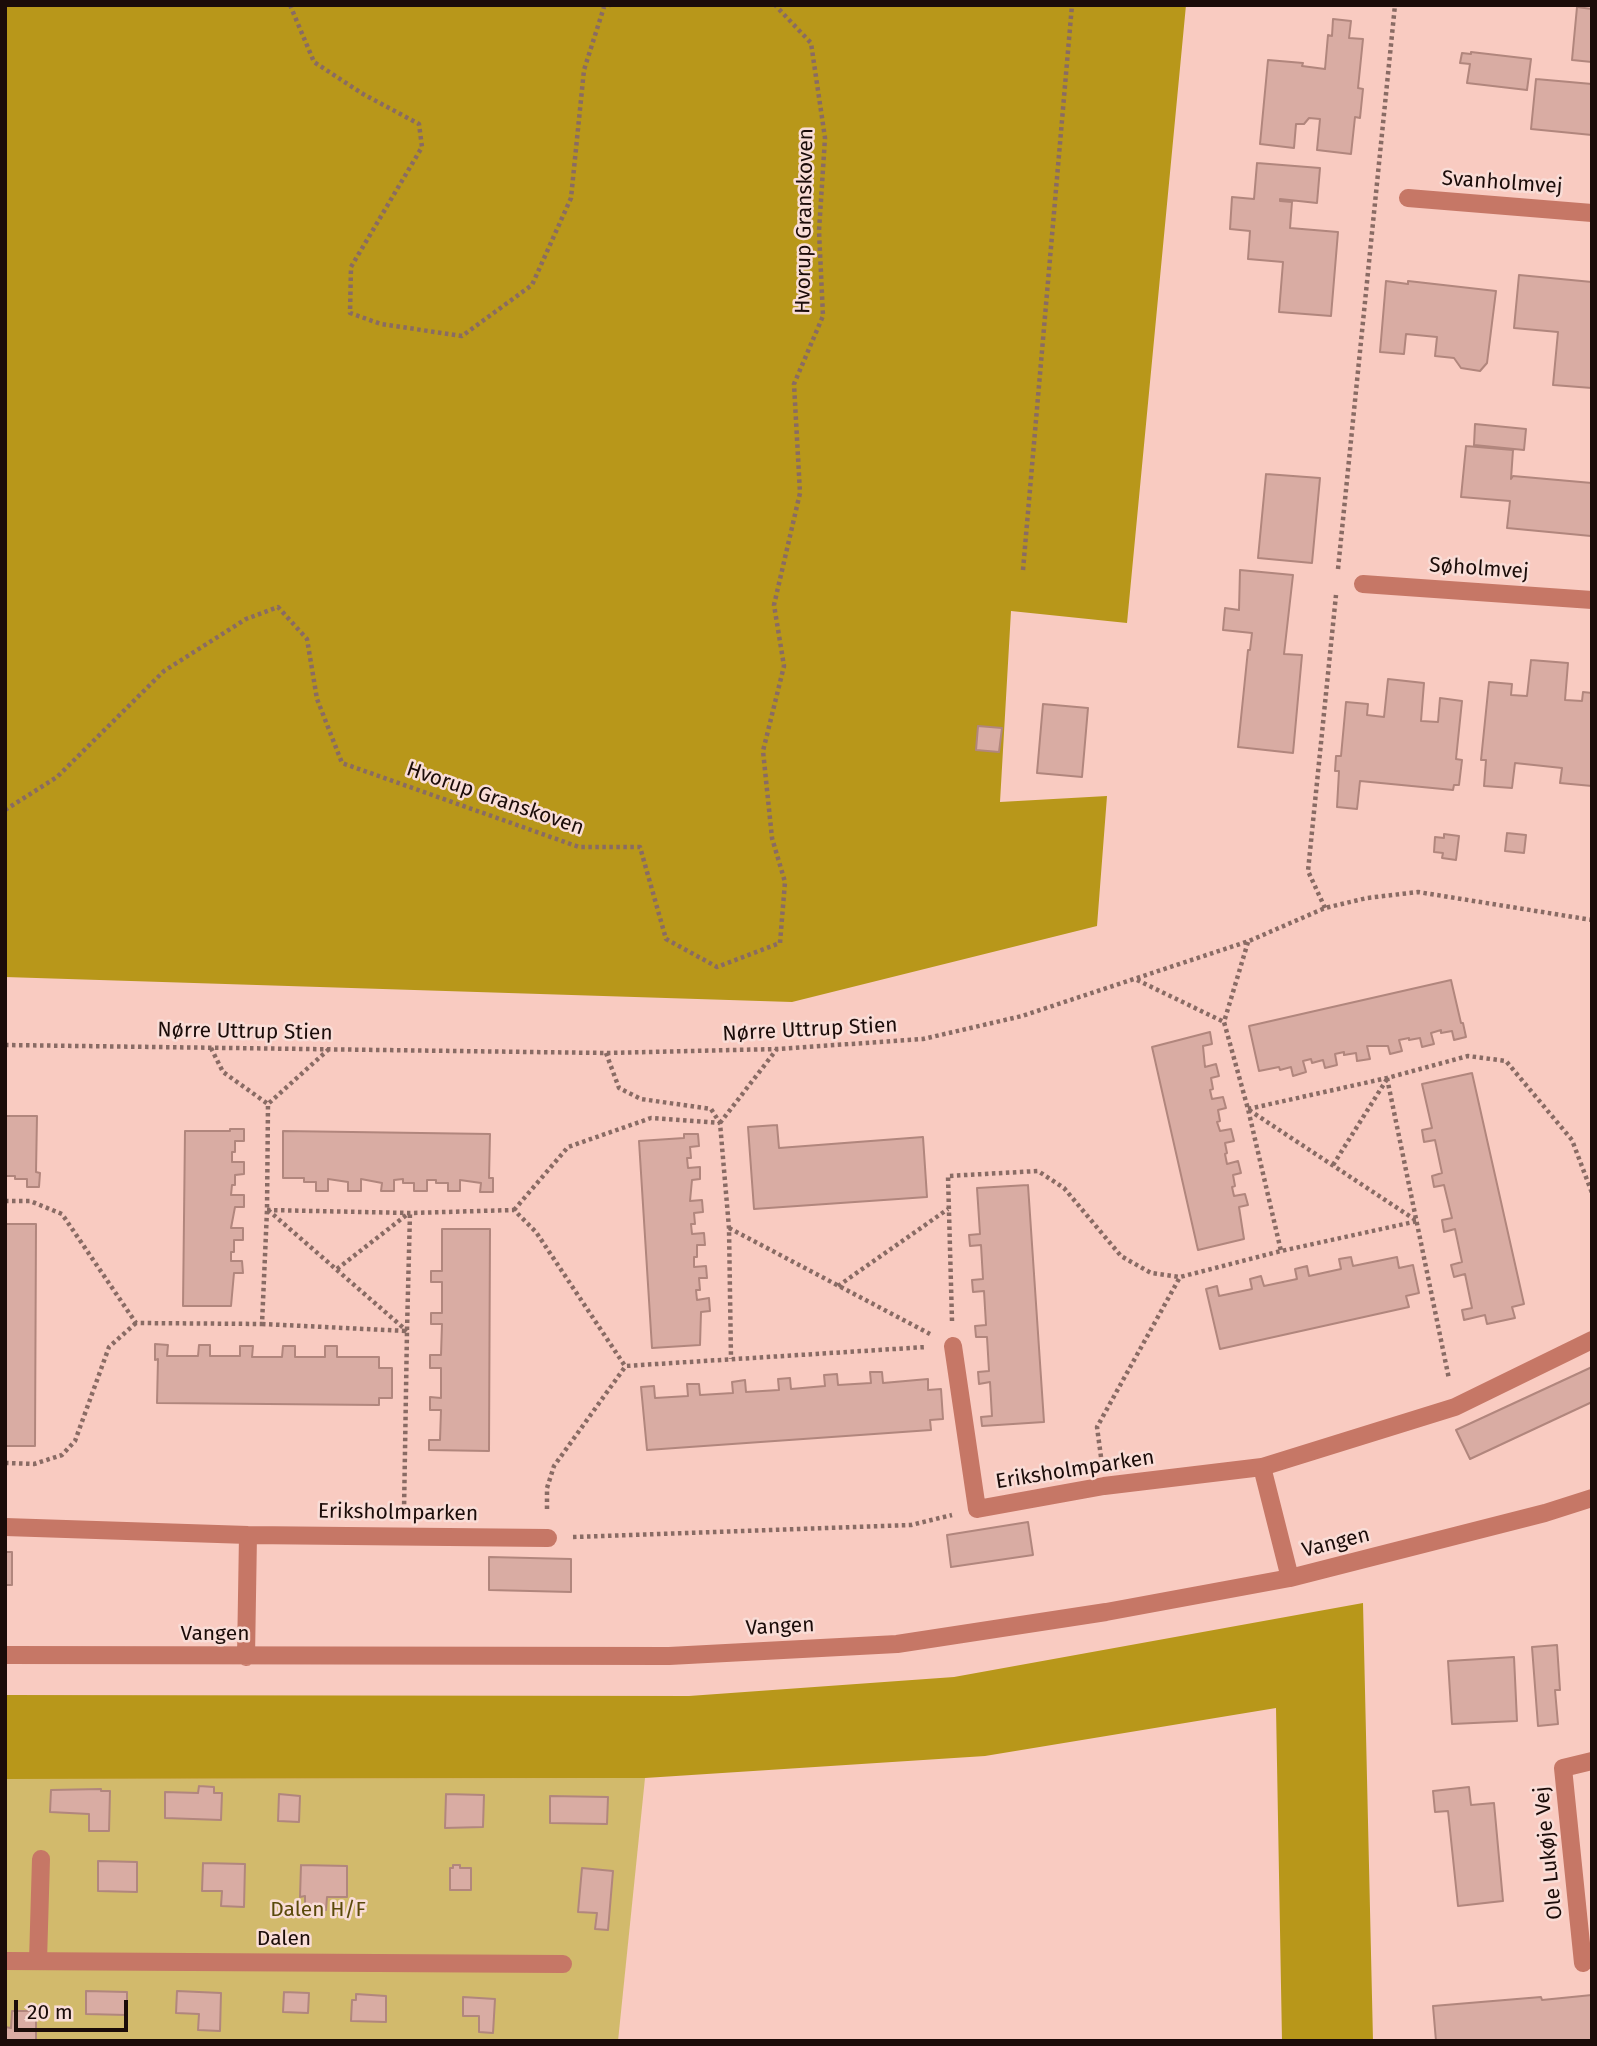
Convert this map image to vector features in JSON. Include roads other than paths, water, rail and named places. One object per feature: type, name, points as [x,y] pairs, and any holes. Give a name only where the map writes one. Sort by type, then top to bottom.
[{"type":"street","name":"Svanholmvej","points":[[1408,198],[1592,213]]},
{"type":"street","name":"Søholmvej","points":[[1363,584],[1592,600]]},
{"type":"street","name":"Eriksholmparken","points":[[953,1346],[976,1509],[1104,1486],[1262,1467],[1455,1407],[1592,1340]]},
{"type":"street","points":[[1262,1467],[1290,1578]]},
{"type":"street","name":"Vangen","points":[[5,1655],[669,1656],[897,1644],[1106,1612],[1290,1578],[1545,1513],[1592,1495]]},
{"type":"street","name":"Eriksholmparken","points":[[5,1527],[248,1535],[548,1538]]},
{"type":"street","points":[[246,1657],[248,1535]]},
{"type":"street","name":"Ole Lukøje Vej","points":[[1583,1963],[1563,1768],[1592,1761]]},
{"type":"street","points":[[38,1961],[41,1859]]},
{"type":"street","name":"Dalen","points":[[5,1961],[563,1964]]},
{"type":"park label","name":"Dalen H/F","points":[[318,1910]]}]
